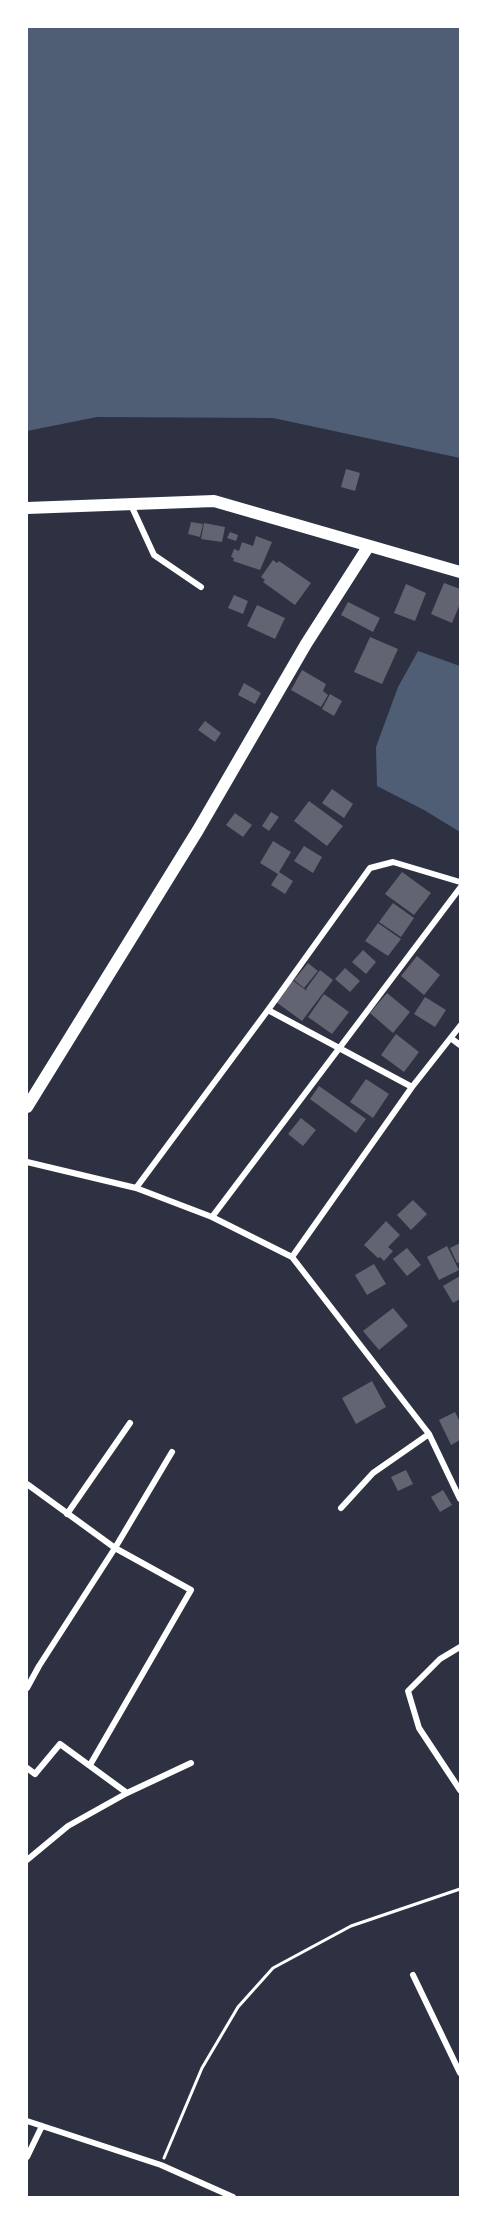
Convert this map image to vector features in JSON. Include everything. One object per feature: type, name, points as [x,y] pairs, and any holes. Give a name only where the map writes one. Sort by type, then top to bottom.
[{"type":"main road","points":[[27,508],[214,501],[460,572]]},
{"type":"main road","points":[[27,1107],[198,830],[306,644],[368,547]]},
{"type":"street","points":[[131,505],[154,555],[201,587]]},
{"type":"street","points":[[136,1188],[370,868],[393,862],[460,882]]},
{"type":"street","points":[[212,1218],[460,888]]},
{"type":"street","points":[[268,1010],[412,1088]]},
{"type":"street","points":[[292,1257],[412,1088],[460,1026]]},
{"type":"street","points":[[452,1039],[460,1045]]},
{"type":"street","points":[[27,1162],[136,1188],[212,1218],[292,1257],[429,1434],[460,1499]]},
{"type":"street","points":[[67,1514],[130,1424]]},
{"type":"street","points":[[341,1508],[373,1473],[429,1434]]},
{"type":"street","points":[[27,1688],[172,1452]]},
{"type":"street","points":[[27,1484],[115,1548],[191,1590],[90,1764]]},
{"type":"street","points":[[460,1647],[440,1659],[408,1691],[419,1728],[460,1790]]},
{"type":"street","points":[[27,1768],[35,1774],[60,1744],[127,1793]]},
{"type":"street","points":[[27,1860],[68,1826],[127,1793],[191,1763]]},
{"type":"street","points":[[413,1975],[460,2073]]},
{"type":"street","points":[[27,2121],[161,2165],[233,2197]]},
{"type":"street","points":[[27,2157],[42,2126]]},
{"type":"path","points":[[161,2165],[202,2068],[238,2007],[273,1968],[351,1926],[460,1889]]},
{"type":"water","points":[[27,27],[460,27],[460,458],[273,418],[97,417],[27,431]]},
{"type":"water","points":[[418,651],[460,666],[460,832],[377,786],[376,747],[398,687]]},
{"type":"building","points":[[346,469],[360,473],[355,491],[341,487]]},
{"type":"building","points":[[191,522],[203,524],[200,537],[188,534]]},
{"type":"building","points":[[204,523],[225,527],[222,542],[201,539]]},
{"type":"building","points":[[230,532],[238,535],[236,541],[227,538]]},
{"type":"building","points":[[256,536],[272,542],[260,570],[233,561],[234,558],[231,557],[234,549],[239,551],[242,542],[253,546]]},
{"type":"building","points":[[273,560],[277,563],[279,561],[311,583],[295,605],[263,582],[265,580],[261,577]]},
{"type":"building","points":[[444,583],[460,589],[460,604],[452,623],[431,614]]},
{"type":"building","points":[[406,584],[426,593],[415,621],[394,613]]},
{"type":"building","points":[[234,595],[248,601],[243,614],[228,608]]},
{"type":"building","points":[[348,602],[380,618],[373,632],[341,615]]},
{"type":"building","points":[[257,605],[285,618],[275,639],[247,626]]},
{"type":"building","points":[[370,637],[398,649],[382,684],[354,672]]},
{"type":"building","points":[[302,670],[326,684],[323,691],[328,695],[321,707],[291,690]]},
{"type":"building","points":[[244,683],[261,693],[255,704],[238,695]]},
{"type":"building","points":[[330,694],[342,701],[334,716],[322,709]]},
{"type":"building","points":[[205,721],[221,733],[215,742],[198,730]]},
{"type":"building","points":[[332,789],[353,804],[344,818],[322,803]]},
{"type":"building","points":[[309,801],[343,826],[327,846],[294,821]]},
{"type":"building","points":[[271,812],[279,817],[269,831],[262,826]]},
{"type":"building","points":[[235,813],[252,825],[243,837],[226,825]]},
{"type":"building","points":[[273,841],[291,852],[279,872],[293,881],[285,894],[271,885],[278,874],[260,863]]},
{"type":"building","points":[[304,846],[322,857],[313,873],[294,861]]},
{"type":"building","points":[[402,872],[431,893],[414,915],[385,894]]},
{"type":"building","points":[[393,903],[414,918],[401,937],[379,922]]},
{"type":"building","points":[[378,923],[401,939],[388,956],[365,941]]},
{"type":"building","points":[[363,950],[376,962],[366,974],[352,962]]},
{"type":"building","points":[[417,956],[440,975],[424,995],[401,976]]},
{"type":"building","points":[[308,963],[318,971],[304,988],[294,980]]},
{"type":"building","points":[[345,968],[360,981],[350,992],[335,979]]},
{"type":"building","points":[[320,970],[333,980],[302,1021],[276,1002],[292,980],[307,991],[306,989]]},
{"type":"building","points":[[387,993],[410,1012],[393,1033],[370,1013]]},
{"type":"building","points":[[324,994],[349,1012],[332,1034],[308,1017]]},
{"type":"building","points":[[425,997],[446,1010],[435,1027],[414,1014]]},
{"type":"building","points":[[396,1034],[419,1052],[404,1072],[381,1055]]},
{"type":"building","points":[[366,1079],[389,1094],[373,1118],[350,1102]]},
{"type":"building","points":[[319,1086],[366,1119],[356,1133],[310,1099]]},
{"type":"building","points":[[301,1118],[316,1130],[303,1146],[288,1134]]},
{"type":"building","points":[[413,1200],[427,1214],[411,1230],[397,1215]]},
{"type":"building","points":[[386,1221],[400,1235],[388,1247],[393,1251],[384,1261],[364,1245]]},
{"type":"building","points":[[460,1243],[460,1262],[457,1263],[450,1248]]},
{"type":"building","points":[[447,1246],[459,1270],[439,1280],[427,1257]]},
{"type":"building","points":[[407,1248],[421,1265],[407,1276],[393,1259]]},
{"type":"building","points":[[374,1264],[386,1284],[367,1295],[355,1275]]},
{"type":"building","points":[[460,1276],[460,1299],[453,1303],[443,1286]]},
{"type":"building","points":[[393,1308],[408,1326],[379,1350],[363,1331]]},
{"type":"building","points":[[372,1381],[386,1407],[356,1424],[342,1398]]},
{"type":"building","points":[[455,1412],[460,1422],[460,1440],[451,1445],[439,1420]]},
{"type":"building","points":[[406,1470],[413,1484],[398,1491],[391,1477]]},
{"type":"building","points":[[443,1490],[452,1505],[440,1512],[431,1497]]}]
